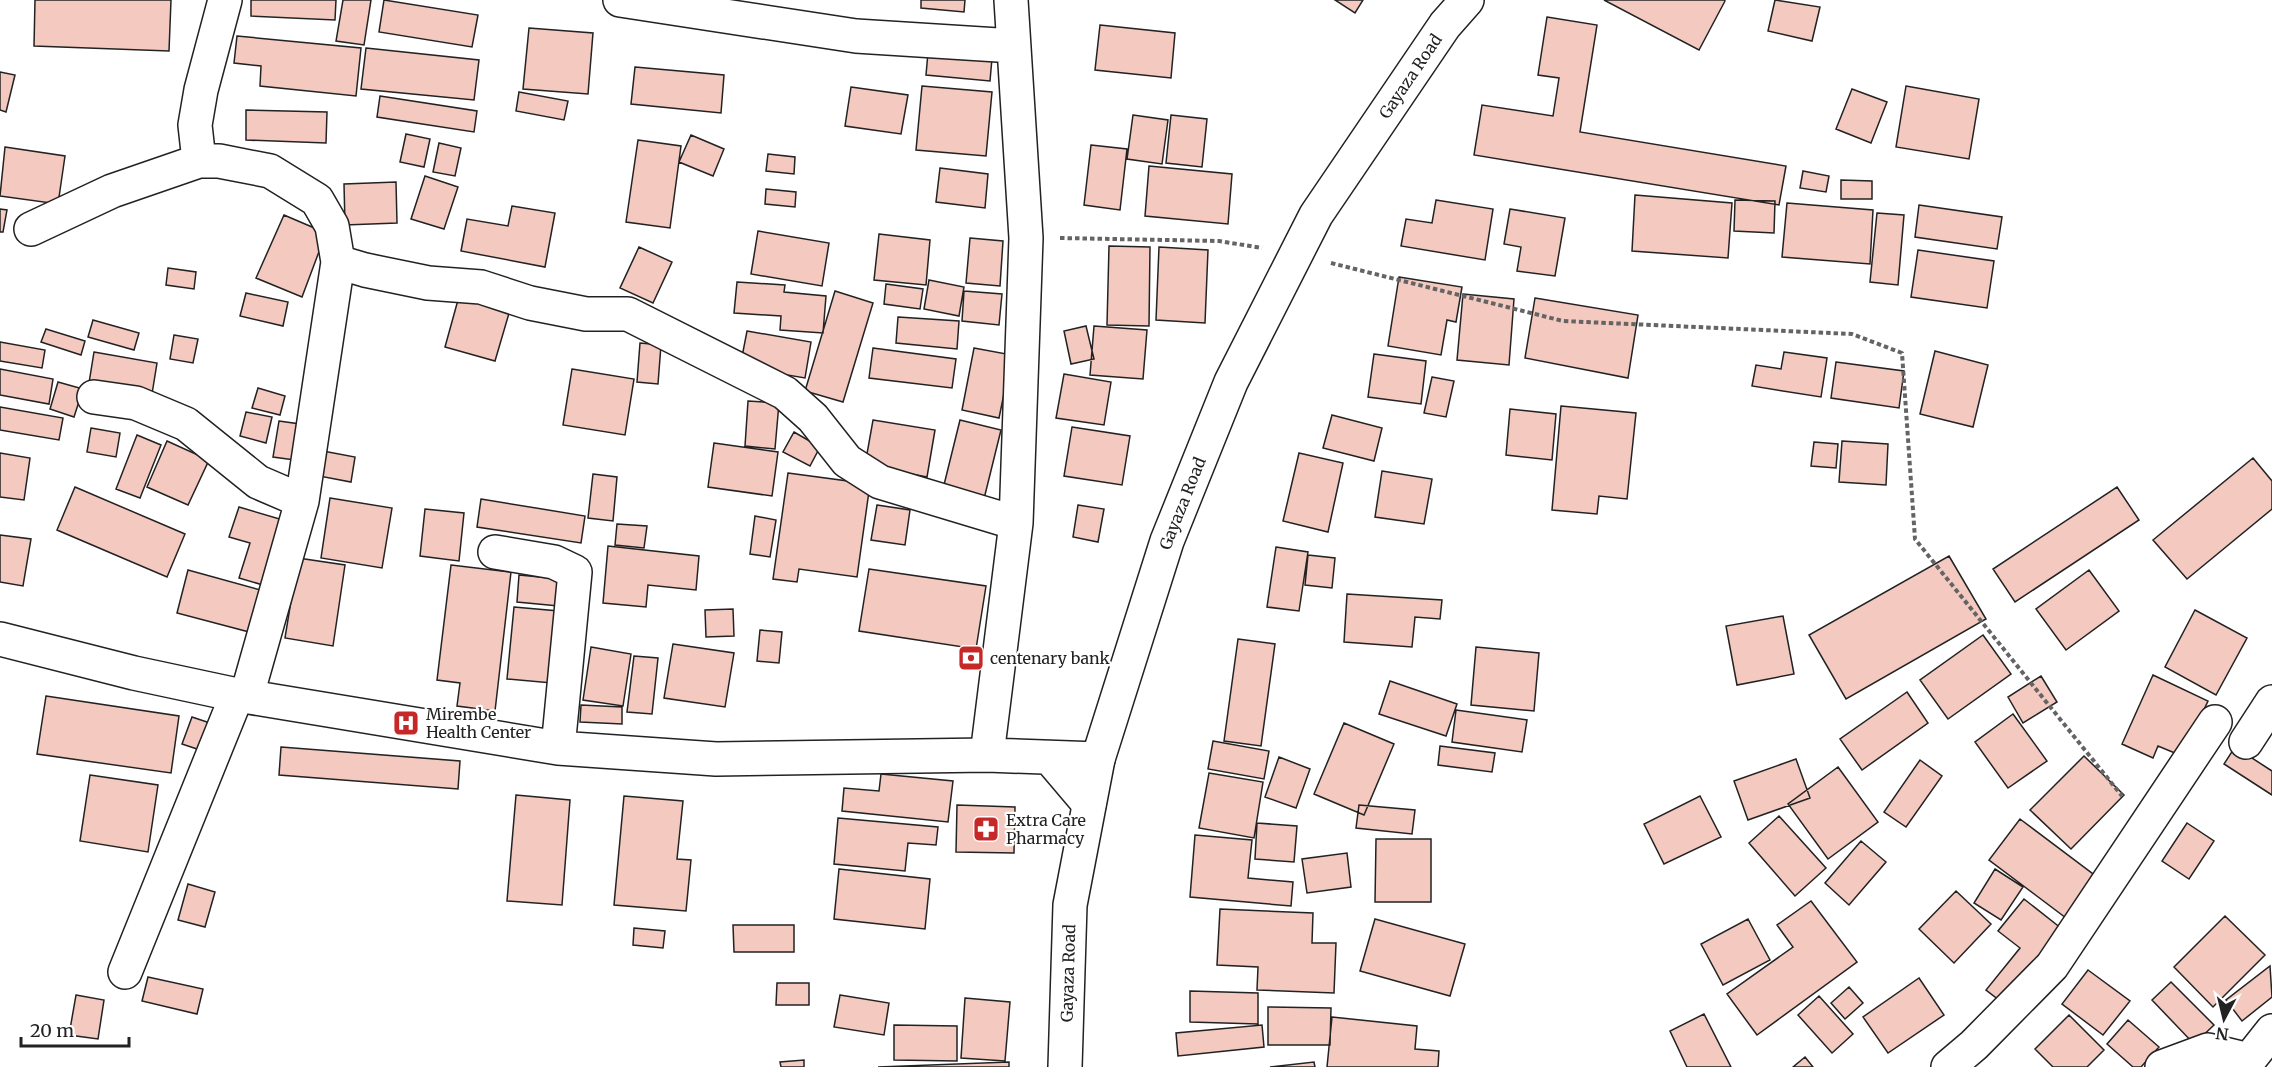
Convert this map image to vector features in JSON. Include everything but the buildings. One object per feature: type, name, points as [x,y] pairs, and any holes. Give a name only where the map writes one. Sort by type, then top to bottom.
[{"type":"street","points":[[199,161],[195,124],[201,90],[225,0]]},
{"type":"street","points":[[620,0],[856,36],[1014,46]]},
{"type":"street","points":[[987,755],[1016,522],[1026,238],[1011,0]]},
{"type":"street","name":"Gayaza Road","points":[[1065,1067],[1070,905],[1089,804],[1098,759],[1167,541],[1231,382],[1316,215],[1445,25],[1467,0]]},
{"type":"street","points":[[31,229],[112,191],[199,161],[219,161],[270,171],[317,200],[332,226],[338,262],[302,501],[242,695],[125,972]]},
{"type":"street","points":[[338,262],[428,283],[481,286],[530,303],[586,314],[628,314],[785,393],[813,418],[847,461],[880,482],[1016,522]]},
{"type":"street","points":[[94,397],[136,403],[186,424],[258,482],[302,501]]},
{"type":"street","points":[[495,552],[554,562],[574,572],[558,748]]},
{"type":"street","points":[[0,639],[134,674],[242,695],[558,748],[716,759],[987,755],[1098,759]]},
{"type":"street","points":[[2246,742],[2272,702]]},
{"type":"street","points":[[1948,1067],[1974,1045],[2052,966],[2215,722]]},
{"type":"street","points":[[1050,758],[1089,804]]},
{"type":"street","points":[[2162,1067],[2208,1050],[2249,1060],[2272,1031]]},
{"type":"path","points":[[1026,238],[1219,240],[1296,254],[1563,321],[1852,334],[1902,353],[1915,539],[2146,826]]},
{"type":"place","name":"centenary bank","points":[[971,658]]},
{"type":"place","name":"Mirembe Health Center","points":[[406,723]]},
{"type":"place","name":"Extra Care Pharmacy","points":[[986,829]]}]
